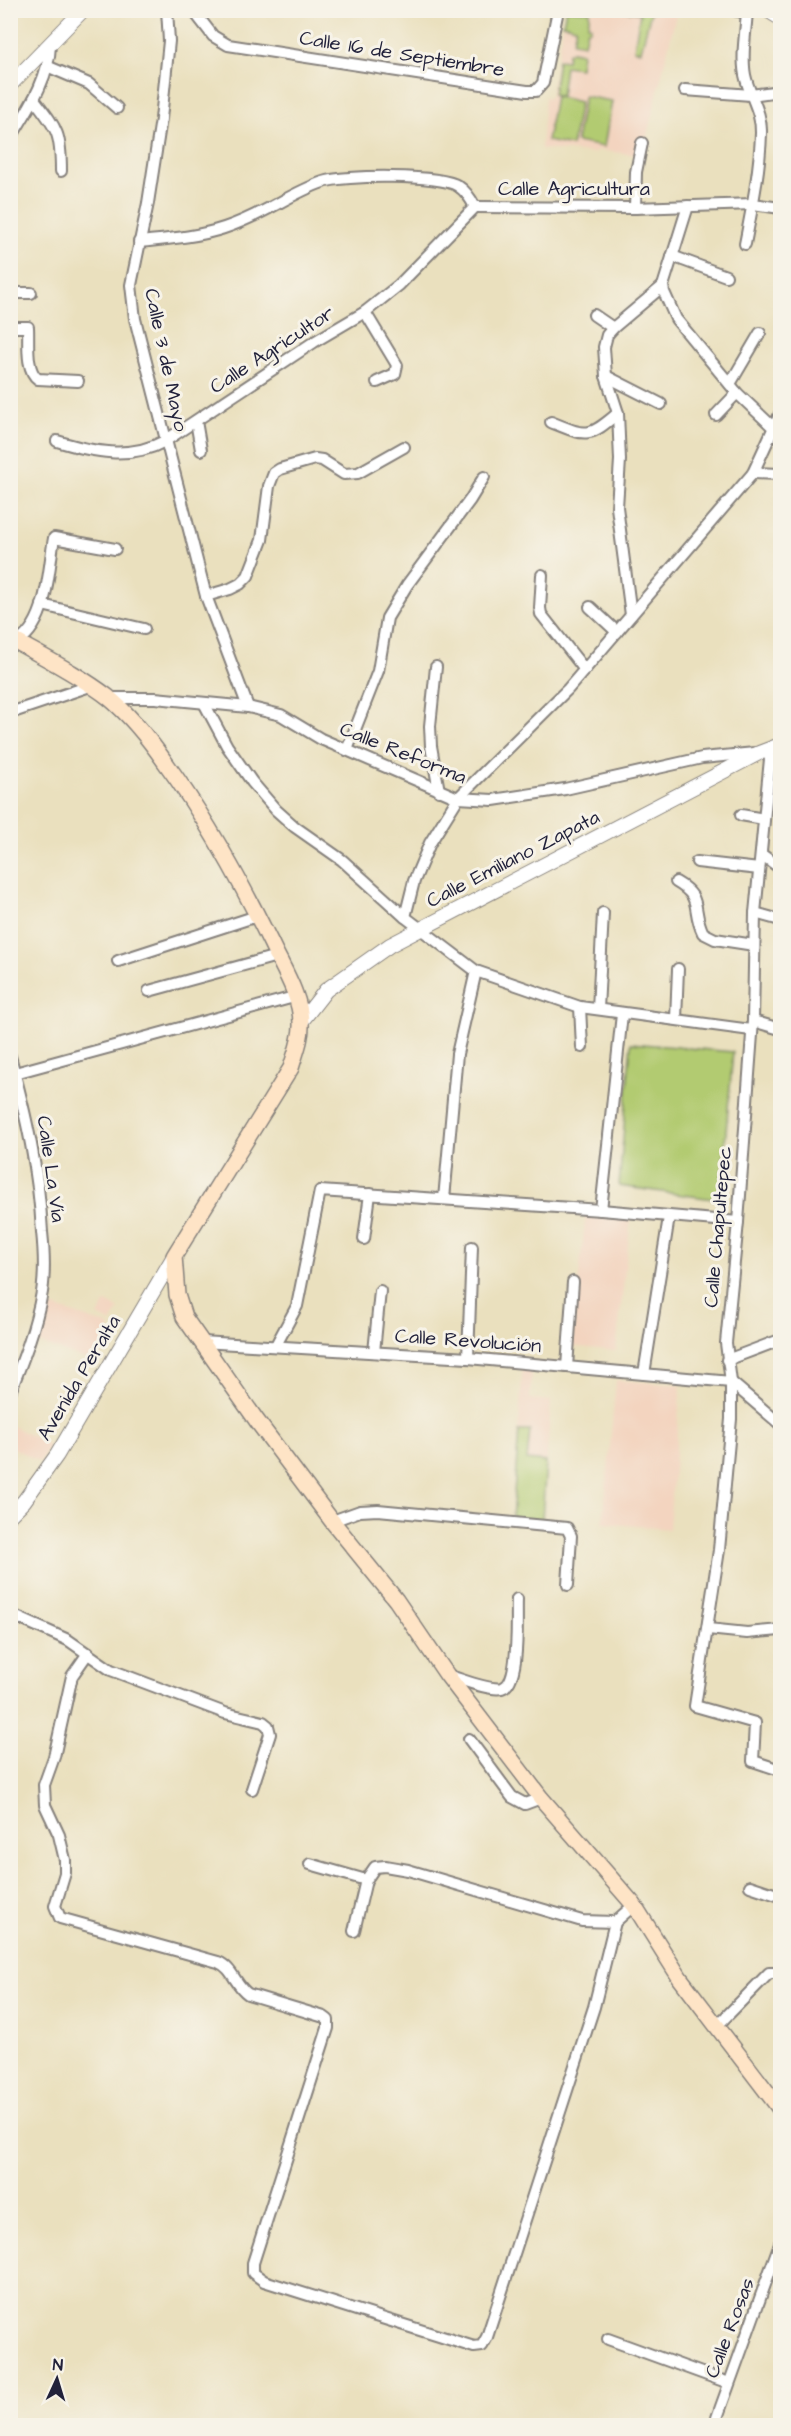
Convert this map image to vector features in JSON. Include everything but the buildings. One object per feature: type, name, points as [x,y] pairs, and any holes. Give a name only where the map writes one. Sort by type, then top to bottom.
[{"type":"main road","points":[[13,642],[108,698],[146,736],[184,788],[257,916],[277,956],[294,997],[301,1022],[294,1059],[282,1084],[174,1256],[180,1308],[202,1342],[332,1521],[396,1600],[447,1675],[542,1798],[634,1905],[680,1978],[780,2109]]},
{"type":"street","points":[[10,85],[83,10]]},
{"type":"street","name":"Calle 3 de Mayo","points":[[167,10],[169,41],[161,119],[148,203],[131,285],[135,319],[206,596],[248,707]]},
{"type":"street","name":"Calle 16 de Septiembre","points":[[193,10],[213,36],[228,45],[536,91],[543,83],[558,10]]},
{"type":"street","points":[[733,10],[747,12],[743,59],[745,76],[760,121],[761,133],[753,204],[745,244]]},
{"type":"street","points":[[767,10],[780,18]]},
{"type":"street","points":[[10,139],[34,99],[49,67],[50,45]]},
{"type":"street","points":[[49,67],[89,84],[117,108]]},
{"type":"street","points":[[685,90],[752,95],[780,91]]},
{"type":"street","points":[[34,99],[57,129],[61,143],[61,171]]},
{"type":"street","points":[[635,208],[636,172],[642,144]]},
{"type":"street","name":"Calle Agricultura","points":[[139,242],[178,238],[223,228],[255,216],[327,180],[421,176],[442,179],[457,185],[476,207],[635,208],[753,204],[780,208]]},
{"type":"street","points":[[631,615],[617,507],[620,459],[618,413],[606,376],[604,347],[613,328],[663,286],[688,206]]},
{"type":"street","name":"Calle Agricultor","points":[[57,441],[115,454],[140,452],[165,441],[314,342],[365,312],[399,285],[476,207]]},
{"type":"street","points":[[672,256],[726,276]]},
{"type":"street","points":[[663,286],[676,319],[733,388],[775,429]]},
{"type":"street","points":[[10,293],[31,293]]},
{"type":"street","points":[[365,312],[397,365],[395,374],[378,382]]},
{"type":"street","points":[[594,315],[613,328]]},
{"type":"street","points":[[10,327],[28,327],[30,366],[34,376],[38,379],[78,381]]},
{"type":"street","points":[[716,415],[733,388],[760,333]]},
{"type":"street","points":[[606,376],[661,404]]},
{"type":"street","points":[[551,422],[579,433],[597,432],[618,413]]},
{"type":"street","points":[[405,916],[414,881],[430,843],[458,798],[585,670],[753,473],[780,414]]},
{"type":"street","points":[[196,421],[201,450]]},
{"type":"street","points":[[206,596],[230,589],[240,584],[248,576],[262,540],[269,486],[274,473],[280,469],[315,459],[344,474],[358,473],[404,447]]},
{"type":"street","points":[[753,473],[780,474]]},
{"type":"street","points":[[347,750],[378,671],[387,618],[407,585],[470,500],[484,477]]},
{"type":"street","points":[[13,642],[36,622],[42,604],[54,538],[115,549]]},
{"type":"street","points":[[542,575],[541,614],[585,670]]},
{"type":"street","points":[[42,604],[144,630]]},
{"type":"street","points":[[590,607],[617,632]]},
{"type":"street","points":[[436,667],[430,726],[439,790]]},
{"type":"street","points":[[10,713],[90,686]]},
{"type":"street","name":"Calle Reforma","points":[[108,698],[155,698],[248,707],[281,715],[321,739],[458,798],[493,800],[544,792],[702,758],[772,751]]},
{"type":"street","points":[[204,704],[227,746],[252,782],[276,810],[342,860],[405,916],[476,971],[580,1007],[622,1014],[780,1029]]},
{"type":"street","name":"Calle Chapultepec","points":[[772,751],[755,913],[752,1026],[738,1222],[726,1343],[731,1382],[731,1419],[720,1538],[695,1706],[755,1723],[753,1761],[780,1770]]},
{"type":"street","name":"Calle Emiliano Zapata","points":[[301,1022],[326,990],[345,975],[422,927],[772,751]]},
{"type":"street","points":[[741,815],[764,819]]},
{"type":"street","points":[[760,854],[780,868]]},
{"type":"street","points":[[697,862],[759,869]]},
{"type":"street","points":[[676,882],[688,889],[694,896],[703,933],[715,939],[754,945]]},
{"type":"street","points":[[597,1010],[603,913]]},
{"type":"street","points":[[755,913],[780,920]]},
{"type":"street","points":[[118,961],[257,916]]},
{"type":"street","points":[[149,991],[277,956]]},
{"type":"street","points":[[676,1019],[678,969]]},
{"type":"street","points":[[444,1199],[457,1054],[476,971]]},
{"type":"street","points":[[15,1073],[294,997]]},
{"type":"street","points":[[580,1007],[582,1047]]},
{"type":"street","points":[[601,1210],[622,1014]]},
{"type":"street","name":"Calle La Vía","points":[[10,1056],[29,1130],[40,1196],[44,1250],[42,1290],[32,1332],[10,1392]]},
{"type":"street","points":[[276,1345],[297,1306],[319,1191],[601,1210],[738,1222]]},
{"type":"street","points":[[364,1239],[370,1194]]},
{"type":"street","points":[[644,1374],[669,1217]]},
{"type":"street","points":[[468,1358],[471,1247]]},
{"type":"street","name":"Avenida Peralta","points":[[10,1515],[24,1501],[57,1455],[174,1256]]},
{"type":"street","points":[[567,1367],[573,1282]]},
{"type":"street","points":[[374,1352],[380,1292]]},
{"type":"street","points":[[727,1360],[780,1340]]},
{"type":"street","name":"Calle Revolución","points":[[202,1342],[468,1358],[731,1382]]},
{"type":"street","points":[[731,1382],[780,1424]]},
{"type":"street","points":[[332,1521],[360,1511],[378,1510],[567,1528],[571,1536],[568,1585]]},
{"type":"street","points":[[447,1675],[495,1688],[504,1688],[509,1684],[514,1677],[517,1599]]},
{"type":"street","points":[[10,1614],[58,1635],[111,1670],[225,1713],[263,1722],[268,1726],[270,1734],[252,1789]]},
{"type":"street","points":[[708,1629],[747,1633],[780,1630]]},
{"type":"street","points":[[88,1653],[72,1676],[54,1757],[44,1785],[45,1805],[59,1835],[65,1860],[65,1873],[55,1906],[60,1918],[218,1962],[227,1967],[239,1987],[248,1994],[327,2020],[328,2028],[253,2263],[253,2273],[264,2281],[474,2347],[482,2346],[487,2337],[594,2007],[615,1922],[634,1905]]},
{"type":"street","points":[[469,1739],[512,1797],[525,1804],[542,1798]]},
{"type":"street","points":[[310,1864],[366,1880]]},
{"type":"street","points":[[354,1931],[366,1880],[375,1867],[385,1866],[408,1870],[582,1921],[615,1922]]},
{"type":"street","points":[[750,1886],[780,1896]]},
{"type":"street","points":[[716,2026],[769,1973],[780,1973]]},
{"type":"street","name":"Calle Rosas","points":[[714,2426],[780,2243]]},
{"type":"street","points":[[608,2339],[729,2383]]},
{"type":"shaded area","points":[[566,11],[677,11],[645,144],[636,155],[596,150],[595,153],[541,149],[545,97],[550,98]]},
{"type":"shaded area","points":[[586,1213],[631,1218],[616,1351],[571,1346]]},
{"type":"shaded area","points":[[106,1302],[119,1309],[111,1323],[98,1316]]},
{"type":"shaded area","points":[[51,1306],[110,1326],[97,1363],[39,1343]]},
{"type":"shaded area","points":[[523,1364],[532,1365],[530,1399],[551,1401],[542,1520],[512,1518]]},
{"type":"shaded area","points":[[616,1380],[681,1385],[669,1529],[603,1523]]},
{"type":"shaded area","points":[[10,1425],[49,1445],[40,1462],[11,1447]]},
{"type":"green space","points":[[566,10],[590,11],[588,25],[591,26],[590,30],[587,30],[584,44],[573,42],[576,27],[563,24]]},
{"type":"green space","points":[[624,11],[651,11],[641,51],[634,50],[640,13]]},
{"type":"green space","points":[[572,51],[582,53],[580,68],[565,66],[561,96],[553,94],[558,60],[567,61],[568,53]]},
{"type":"green space","points":[[555,96],[580,102],[572,146],[547,141]]},
{"type":"green space","points":[[584,96],[612,101],[604,147],[576,142]]},
{"type":"green space","points":[[631,1043],[733,1052],[720,1200],[619,1186]]},
{"type":"green space","points":[[519,1431],[530,1431],[527,1460],[546,1462],[542,1520],[512,1518]]}]
